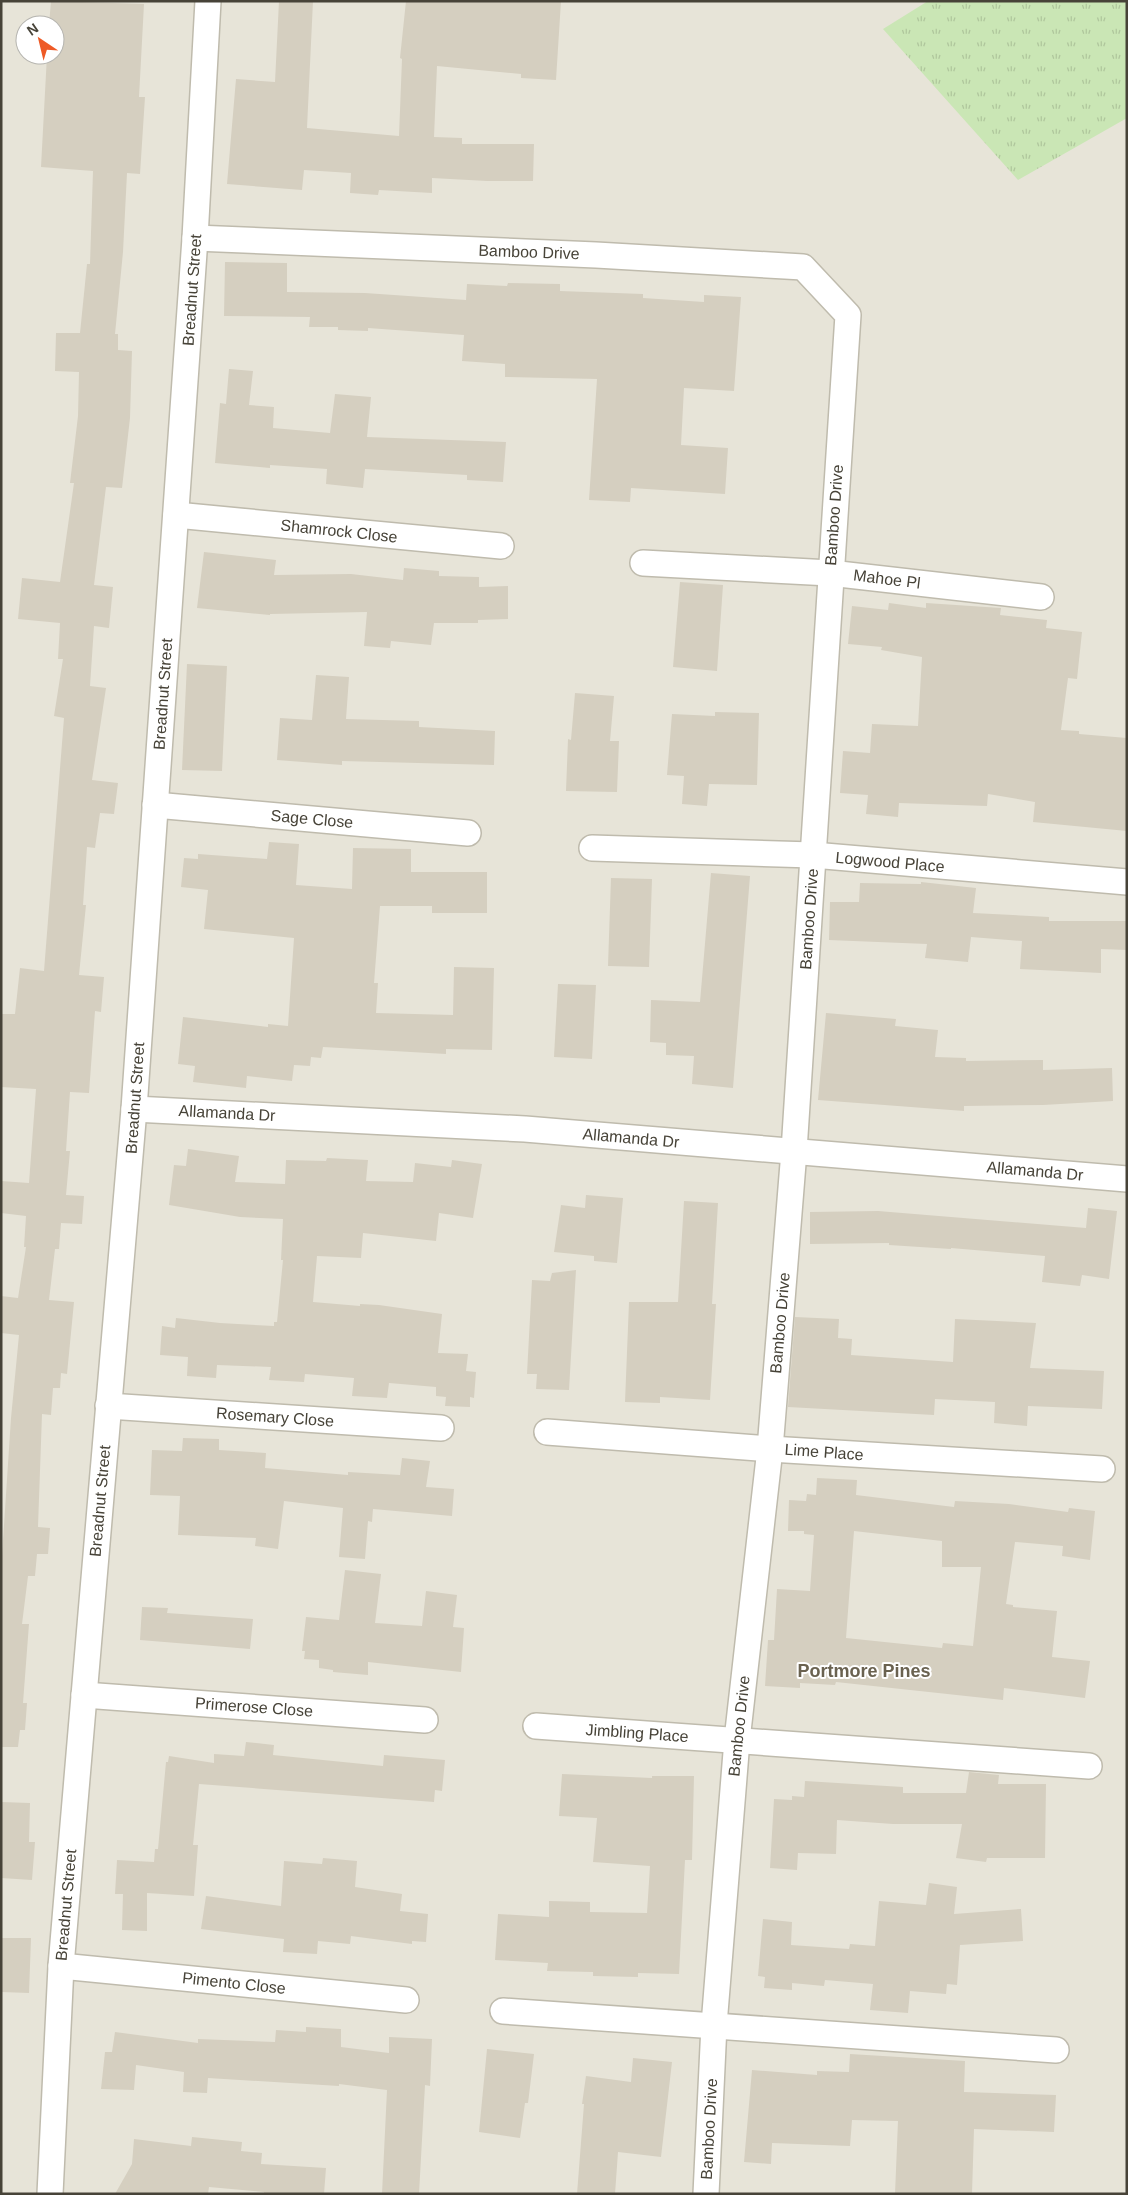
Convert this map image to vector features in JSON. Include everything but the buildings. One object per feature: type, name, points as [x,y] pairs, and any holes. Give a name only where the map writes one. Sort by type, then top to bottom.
[{"type":"street","name":"Breadnut Street","points":[[50,2194],[61,1966],[134,1109],[195,238],[208,1]]},
{"type":"street","name":"Bamboo Drive","points":[[195,238],[596,255],[804,267],[848,316],[794,1151],[770,1448],[737,1740],[714,2025],[706,2194]]},
{"type":"street","name":"Shamrock Close","points":[[176,515],[501,546]]},
{"type":"street","name":"Mahoe Pl","points":[[643,563],[830,572],[1042,597]]},
{"type":"street","name":"Sage Close","points":[[155,805],[468,833]]},
{"type":"street","name":"Logwood Place","points":[[592,848],[813,855],[1127,882]]},
{"type":"street","name":"Allamanda Dr","points":[[134,1109],[525,1129],[1127,1179]]},
{"type":"street","name":"Rosemary Close","points":[[108,1406],[441,1428]]},
{"type":"street","name":"Lime Place","points":[[547,1432],[1102,1469]]},
{"type":"street","name":"Primerose Close","points":[[84,1695],[425,1720]]},
{"type":"street","name":"Jimbling Place","points":[[536,1726],[1089,1766]]},
{"type":"street","name":"Pimento Close","points":[[61,1966],[406,2000]]},
{"type":"street","points":[[503,2011],[1056,2050]]},
{"type":"shaded area","name":"Portmore Pines","points":[[1,1],[1127,1],[1127,2194],[1,2194]]},
{"type":"green space","points":[[928,1],[1127,1],[1127,118],[1018,180],[883,29]]},
{"type":"district","name":"Portmore Pines","points":[[864,1671]]}]
